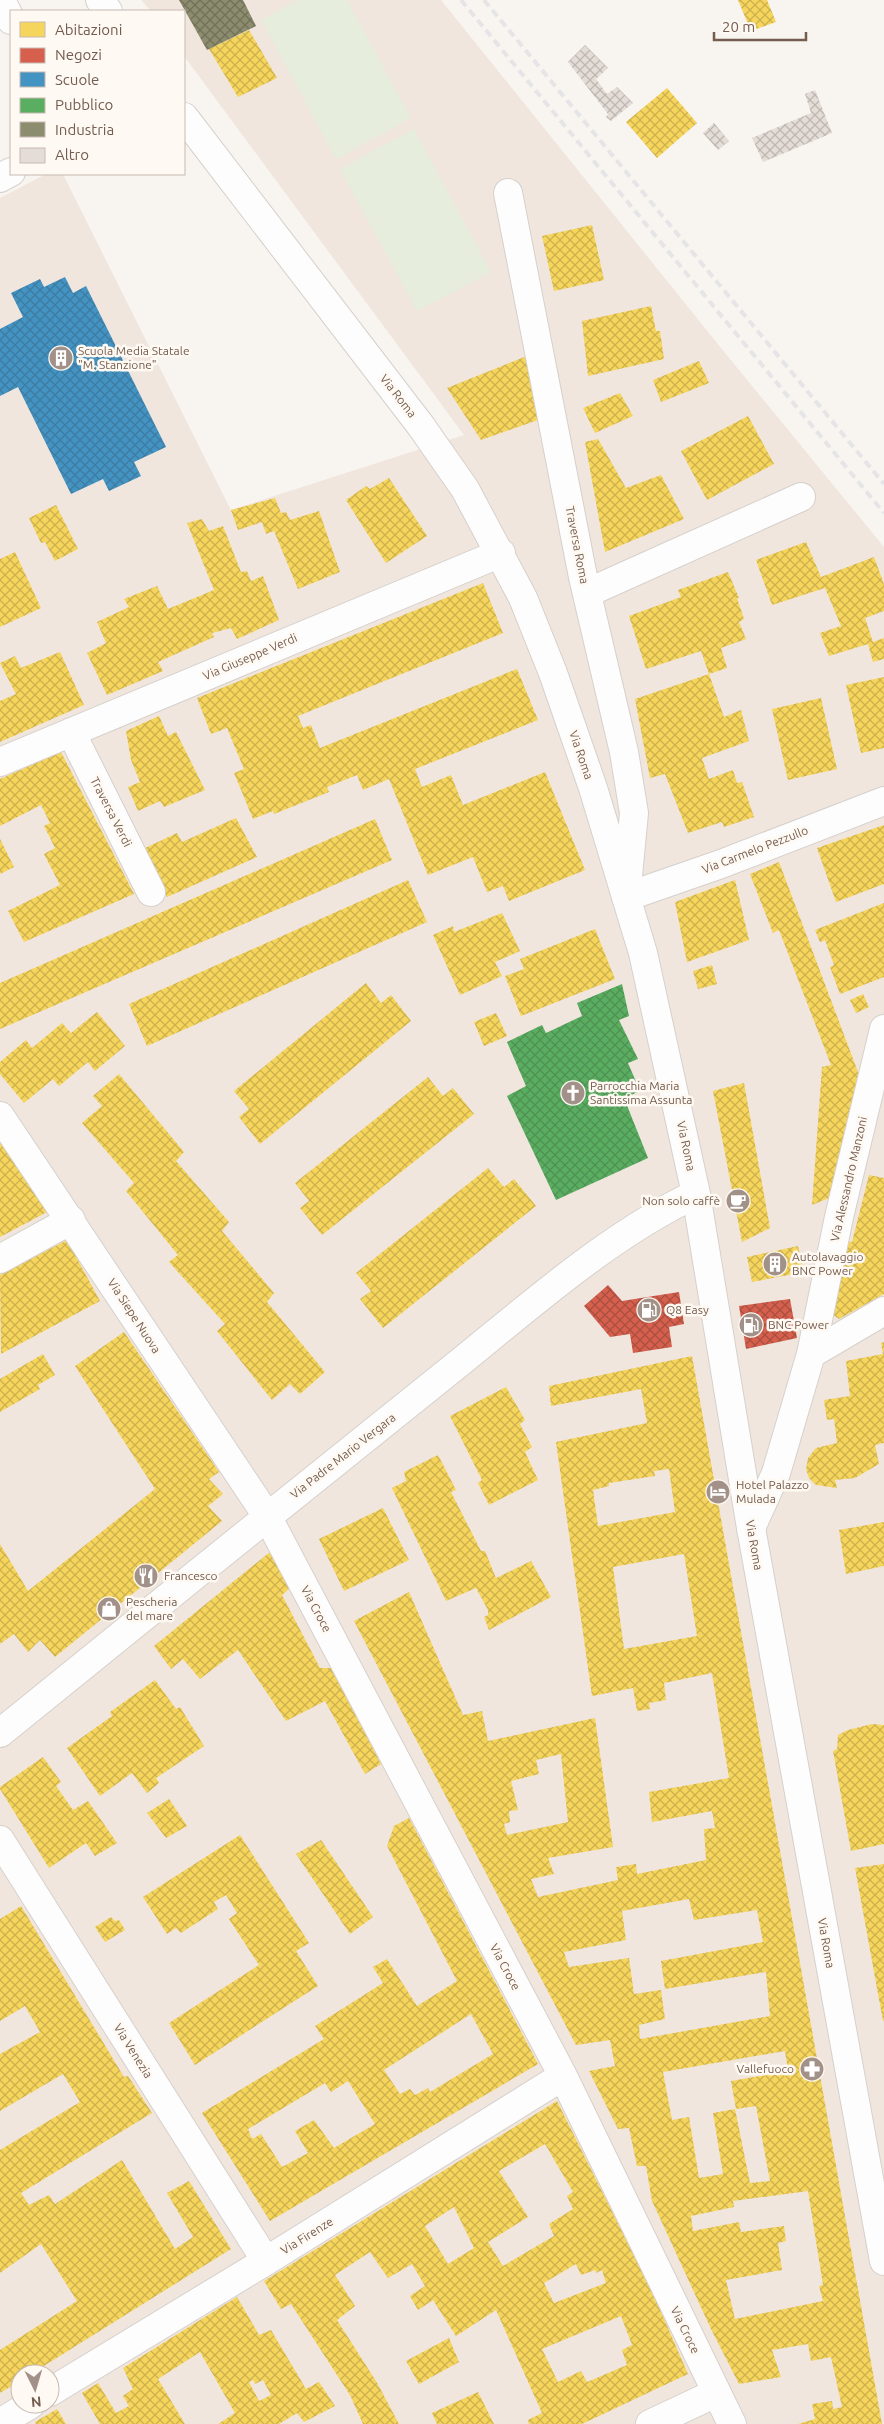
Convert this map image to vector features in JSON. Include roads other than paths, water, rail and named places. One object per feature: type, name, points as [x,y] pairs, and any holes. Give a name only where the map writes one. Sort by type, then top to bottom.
[{"type":"street","points":[[1,0],[10,18]]},
{"type":"street","name":"Via Roma","points":[[185,118],[421,426],[465,489],[524,598],[553,673],[593,788],[643,952],[696,1194],[751,1528],[884,2261]]},
{"type":"street","name":"Traversa Roma","points":[[508,193],[587,593],[624,752],[634,813],[626,897]]},
{"type":"street","points":[[587,593],[801,496]]},
{"type":"street","name":"Via Giuseppe Verdi","points":[[0,762],[501,553]]},
{"type":"street","name":"Traversa Verdi","points":[[71,732],[151,892]]},
{"type":"street","name":"Via Carmelo Pezzullo","points":[[626,897],[722,864],[884,801]]},
{"type":"street","name":"Via Alessandro Manzoni","points":[[751,1528],[776,1474],[811,1354],[839,1218],[884,1029]]},
{"type":"street","name":"Via Siepe Nuova","points":[[0,1116],[267,1516]]},
{"type":"street","name":"Via Padre Mario Vergara","points":[[0,1733],[267,1516],[605,1248],[658,1212],[696,1194]]},
{"type":"street","points":[[0,1259],[71,1220]]},
{"type":"street","points":[[811,1354],[884,1311]]},
{"type":"street","name":"Via Croce","points":[[267,1516],[563,2076],[732,2424]]},
{"type":"street","name":"Via Venezia","points":[[0,1840],[266,2261]]},
{"type":"street","name":"Via Firenze","points":[[60,2386],[266,2261],[563,2076]]},
{"type":"street","points":[[650,2424],[716,2392]]},
{"type":"street","points":[[0,2423],[15,2414]]},
{"type":"railway","points":[[461,0],[884,513]]},
{"type":"railway","points":[[484,0],[884,484]]},
{"type":"place","name":"Scuola Media Statale \"M. Stanzione\"","points":[[61,358]]},
{"type":"place","name":"Parrocchia Maria Santissima Assunta","points":[[573,1093]]},
{"type":"place","name":"Non solo caffè","points":[[738,1201]]},
{"type":"place","name":"Autolavaggio BNC Power","points":[[775,1264]]},
{"type":"place","name":"Q8 Easy","points":[[649,1310]]},
{"type":"place","name":"BNC Power","points":[[751,1325]]},
{"type":"place","name":"Hotel Palazzo Mulada","points":[[718,1492]]},
{"type":"place","name":"Francesco","points":[[146,1576]]},
{"type":"place","name":"Pescheria del mare","points":[[109,1609]]},
{"type":"place","name":"Vallefuoco","points":[[812,2069]]}]
